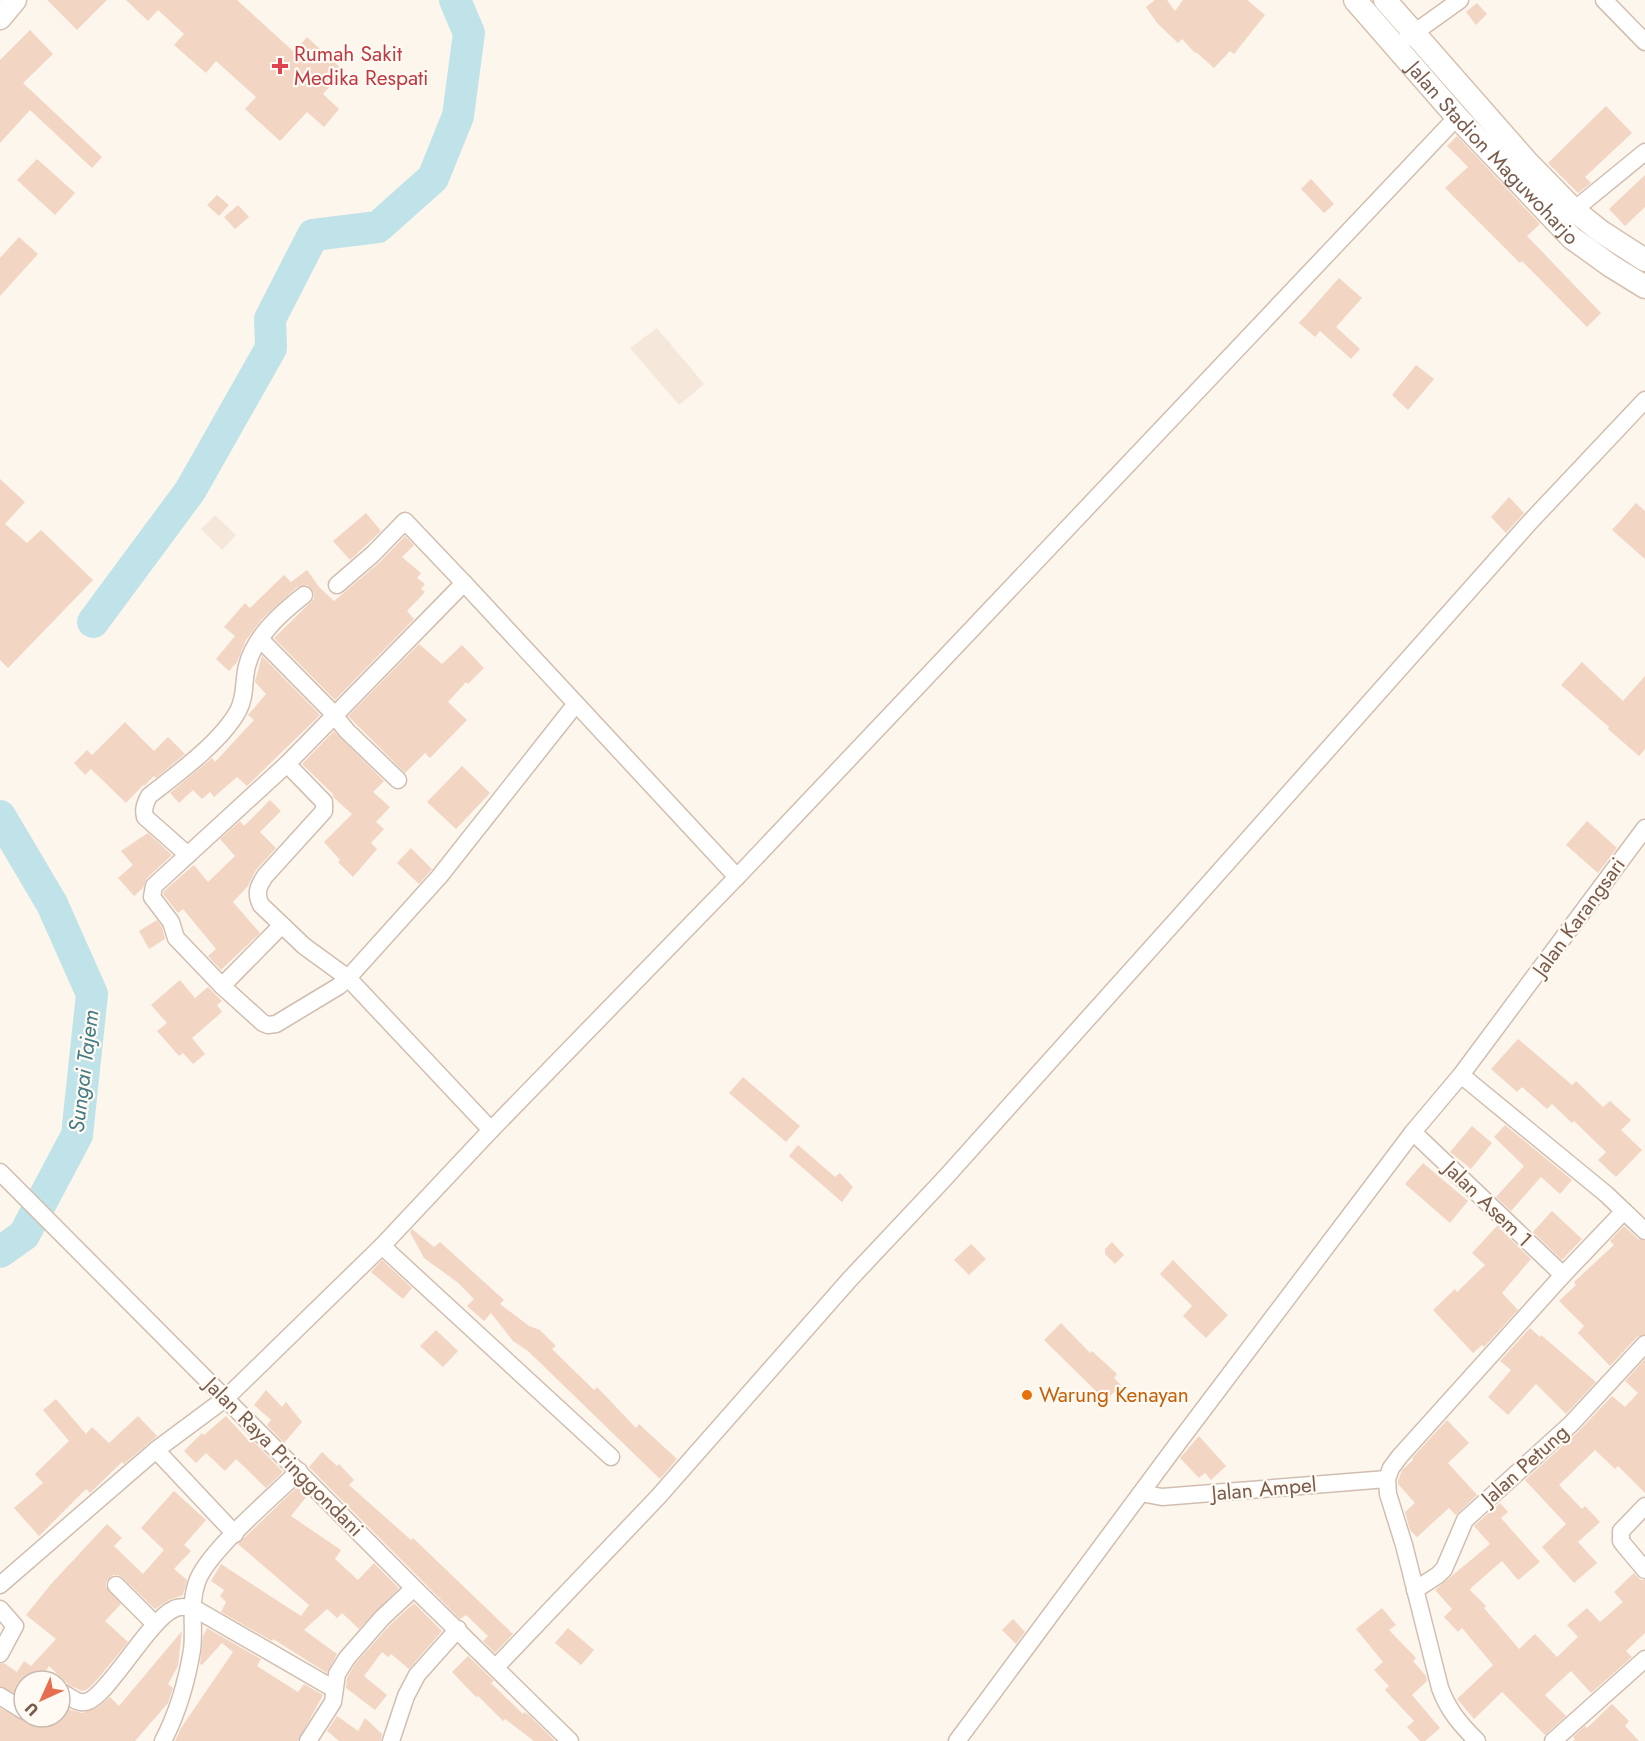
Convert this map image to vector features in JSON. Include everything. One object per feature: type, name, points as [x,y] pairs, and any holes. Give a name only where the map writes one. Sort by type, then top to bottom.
[{"type":"main road","points":[[0,18],[15,0]]},
{"type":"main road","name":"Jalan Stadion Maguwoharjo","points":[[1355,0],[1405,40],[1574,210],[1600,231],[1645,260]]},
{"type":"main road","name":"Jalan Stadion Maguwoharjo","points":[[1385,0],[1405,40],[1457,117],[1572,238],[1645,287]]},
{"type":"street","points":[[1405,40],[1460,0]]},
{"type":"street","points":[[1604,0],[1645,42]]},
{"type":"street","points":[[0,1586],[156,1450],[226,1398],[382,1246],[491,1130],[737,877],[1457,117]]},
{"type":"street","points":[[1574,210],[1645,152]]},
{"type":"street","points":[[496,1667],[658,1497],[850,1279],[945,1178],[1529,523],[1645,400]]},
{"type":"street","points":[[337,585],[373,554],[405,521],[737,877]]},
{"type":"street","points":[[464,583],[287,764],[154,886],[152,897],[171,922],[176,938],[222,986],[256,1017],[268,1025],[276,1024],[339,986],[348,978],[439,877],[575,705]]},
{"type":"street","points":[[188,855],[148,820],[143,811],[144,807],[149,796],[186,767],[224,730],[237,713],[244,699],[249,661],[260,639],[287,608],[304,595]]},
{"type":"street","points":[[260,639],[326,705],[351,735],[398,780]]},
{"type":"street","points":[[287,764],[324,802],[325,806],[322,814],[265,876],[258,886],[256,897],[261,905],[304,946],[348,978],[491,1130]]},
{"type":"street","name":"Jalan Karangsari","points":[[957,1741],[1413,1132],[1461,1075],[1514,1006],[1645,828]]},
{"type":"street","points":[[222,986],[282,925]]},
{"type":"street","points":[[1461,1075],[1606,1194],[1645,1231]]},
{"type":"street","name":"Jalan Asem 1","points":[[1413,1132],[1563,1275]]},
{"type":"street","name":"Jalan Raya Pringgondani","points":[[0,1172],[414,1588],[570,1741]]},
{"type":"street","points":[[1477,1741],[1457,1721],[1446,1704],[1430,1654],[1404,1545],[1388,1494],[1387,1479],[1391,1468],[1400,1456],[1563,1275],[1624,1211]]},
{"type":"street","points":[[382,1246],[610,1457]]},
{"type":"street","name":"Jalan Petung","points":[[1415,1590],[1444,1569],[1466,1519],[1571,1424],[1645,1344]]},
{"type":"street","points":[[156,1450],[235,1534]]},
{"type":"street","points":[[163,1741],[181,1693],[192,1648],[192,1607],[197,1581],[212,1558],[299,1471]]},
{"type":"street","name":"Jalan Ampel","points":[[1141,1493],[1162,1497],[1387,1479]]},
{"type":"street","points":[[1645,1506],[1621,1531],[1621,1541],[1645,1570]]},
{"type":"street","points":[[116,1585],[155,1624]]},
{"type":"street","points":[[308,1741],[333,1702],[337,1674],[359,1643],[414,1588]]},
{"type":"street","points":[[72,1698],[84,1703],[90,1701],[155,1624],[172,1609],[192,1607],[334,1689]]},
{"type":"street","points":[[0,1609],[14,1622],[15,1626],[0,1654]]},
{"type":"street","points":[[392,1741],[406,1696],[417,1675],[458,1629]]},
{"type":"street","points":[[1553,1741],[1645,1659]]},
{"type":"shaded area","points":[[657,328],[704,384],[679,405],[630,348]]},
{"type":"shaded area","points":[[215,515],[236,535],[222,550],[201,529]]},
{"type":"building","points":[[47,0],[107,0],[77,30]]},
{"type":"building","name":"Rumah Sakit Medika Respati","points":[[126,0],[237,0],[294,52],[307,37],[344,71],[323,94],[339,109],[324,127],[307,112],[280,141],[245,109],[256,97],[216,61],[206,73],[174,45],[184,34],[158,10],[148,21]]},
{"type":"building","points":[[1155,0],[1167,0],[1175,11],[1183,0],[1247,0],[1265,15],[1234,54],[1230,51],[1214,68],[1182,39],[1178,43],[1157,23],[1146,7]]},
{"type":"building","points":[[1477,3],[1487,14],[1476,25],[1466,12]]},
{"type":"building","points":[[30,30],[53,54],[23,83],[102,157],[92,168],[30,110],[0,143],[0,60]]},
{"type":"building","points":[[1606,106],[1632,133],[1585,177],[1591,183],[1578,193],[1548,163]]},
{"type":"building","points":[[1457,136],[1540,224],[1527,236],[1601,313],[1587,327],[1445,188],[1468,167],[1447,146]]},
{"type":"building","points":[[37,159],[75,193],[55,215],[17,180]]},
{"type":"building","points":[[1645,175],[1645,207],[1625,226],[1609,209]]},
{"type":"building","points":[[1311,179],[1334,204],[1324,213],[1301,189]]},
{"type":"building","points":[[217,195],[229,205],[219,216],[207,205]]},
{"type":"building","points":[[238,205],[249,217],[235,229],[224,217]]},
{"type":"building","points":[[19,237],[38,254],[0,296],[0,258]]},
{"type":"building","points":[[1339,278],[1362,298],[1336,327],[1360,349],[1351,359],[1320,331],[1315,337],[1299,323]]},
{"type":"building","points":[[1416,365],[1434,379],[1408,410],[1392,395]]},
{"type":"building","points":[[0,479],[25,502],[5,524],[27,543],[41,530],[93,580],[8,668],[0,660]]},
{"type":"building","points":[[1509,497],[1524,513],[1506,533],[1491,517]]},
{"type":"building","points":[[1636,503],[1645,511],[1645,559],[1612,530]]},
{"type":"building","points":[[366,513],[381,531],[350,560],[333,541]]},
{"type":"building","points":[[405,536],[414,545],[402,557],[421,573],[417,578],[425,584],[421,589],[425,592],[407,611],[414,619],[335,700],[274,638],[314,599],[314,593],[307,585],[297,587],[262,619],[246,640],[237,662],[229,671],[216,659],[235,636],[224,627],[245,603],[250,608],[284,575],[291,582],[307,570],[319,587],[334,601],[380,562]]},
{"type":"building","points":[[419,644],[442,664],[462,645],[484,668],[468,684],[466,682],[448,702],[467,720],[430,758],[425,753],[405,773],[348,716]]},
{"type":"building","points":[[262,656],[320,715],[247,786],[237,777],[214,797],[210,792],[202,799],[193,790],[179,803],[170,793],[212,758],[215,762],[254,720],[248,715],[266,694],[255,682]]},
{"type":"building","points":[[1582,662],[1623,701],[1645,676],[1645,749],[1639,756],[1561,685]]},
{"type":"building","points":[[125,722],[154,751],[168,737],[185,754],[156,778],[154,776],[143,785],[126,803],[91,769],[85,775],[74,763],[87,750],[92,755]]},
{"type":"building","points":[[334,731],[384,781],[373,792],[390,807],[376,822],[384,829],[371,843],[377,849],[353,877],[338,862],[340,860],[324,842],[352,814],[302,764]]},
{"type":"building","points":[[462,766],[490,793],[456,829],[427,802]]},
{"type":"building","points":[[270,800],[281,811],[260,832],[276,848],[256,870],[248,886],[233,902],[260,933],[221,970],[208,956],[216,949],[183,909],[178,913],[163,894],[194,865],[208,882],[235,856],[220,839],[240,821],[244,826]]},
{"type":"building","points":[[1587,821],[1617,848],[1598,873],[1566,845]]},
{"type":"building","points":[[148,833],[172,855],[147,878],[143,888],[134,896],[118,878],[133,865],[121,851]]},
{"type":"building","points":[[411,848],[432,869],[419,884],[397,863]]},
{"type":"building","points":[[157,920],[162,927],[165,939],[149,949],[139,931]]},
{"type":"building","points":[[180,980],[195,998],[208,987],[222,1001],[217,1005],[222,1012],[192,1038],[205,1054],[193,1064],[183,1053],[179,1056],[157,1031],[167,1023],[151,1005]]},
{"type":"building","points":[[1518,1039],[1572,1085],[1576,1081],[1603,1107],[1610,1101],[1631,1120],[1621,1130],[1642,1150],[1616,1177],[1598,1160],[1606,1152],[1574,1121],[1572,1123],[1552,1104],[1547,1109],[1522,1087],[1517,1092],[1491,1069]]},
{"type":"building","points":[[743,1077],[800,1126],[786,1142],[729,1093]]},
{"type":"building","points":[[1505,1125],[1572,1180],[1560,1194],[1541,1177],[1511,1211],[1496,1197],[1524,1166],[1494,1137]]},
{"type":"building","points":[[1472,1126],[1492,1143],[1471,1169],[1450,1152]]},
{"type":"building","points":[[798,1145],[835,1177],[840,1173],[853,1187],[842,1202],[789,1156]]},
{"type":"building","points":[[1423,1163],[1468,1201],[1450,1223],[1405,1184]]},
{"type":"building","points":[[1552,1211],[1582,1239],[1562,1260],[1533,1232]]},
{"type":"building","points":[[1497,1226],[1531,1259],[1502,1293],[1518,1310],[1484,1347],[1482,1345],[1473,1353],[1433,1310],[1455,1289],[1457,1292],[1485,1265],[1472,1253]]},
{"type":"building","points":[[1624,1226],[1638,1239],[1645,1241],[1645,1334],[1637,1337],[1610,1366],[1578,1333],[1584,1326],[1559,1301],[1576,1285],[1574,1282],[1614,1245],[1610,1241]]},
{"type":"building","points":[[412,1229],[434,1247],[440,1242],[504,1300],[500,1304],[529,1326],[540,1330],[556,1346],[552,1349],[594,1390],[597,1387],[636,1428],[639,1424],[677,1459],[660,1479],[528,1351],[513,1341],[491,1313],[484,1321],[467,1306],[474,1299],[457,1282],[424,1258],[410,1232]]},
{"type":"building","points":[[1112,1242],[1124,1255],[1115,1264],[1105,1254],[1105,1249]]},
{"type":"building","points":[[971,1244],[986,1259],[969,1275],[954,1260]]},
{"type":"building","points":[[382,1260],[412,1288],[403,1299],[371,1272]]},
{"type":"building","points":[[1173,1260],[1228,1315],[1206,1338],[1183,1316],[1192,1306],[1160,1274]]},
{"type":"building","points":[[1061,1323],[1090,1353],[1092,1351],[1117,1374],[1114,1378],[1121,1385],[1110,1396],[1103,1390],[1099,1394],[1044,1340]]},
{"type":"building","points":[[1530,1328],[1596,1382],[1566,1414],[1536,1384],[1508,1415],[1488,1397],[1511,1370],[1500,1361]]},
{"type":"building","points":[[436,1330],[458,1351],[443,1367],[420,1346]]},
{"type":"building","points":[[1645,1359],[1645,1493],[1618,1466],[1615,1469],[1595,1450],[1559,1485],[1582,1509],[1585,1506],[1600,1522],[1578,1542],[1597,1563],[1574,1583],[1542,1547],[1566,1524],[1525,1480],[1578,1432],[1612,1396],[1625,1407],[1638,1393],[1625,1381]]},
{"type":"building","points":[[266,1390],[282,1407],[286,1402],[302,1422],[284,1443],[267,1425],[271,1420],[254,1405]]},
{"type":"building","points":[[56,1399],[86,1434],[92,1427],[109,1443],[138,1416],[157,1436],[124,1464],[122,1462],[90,1493],[86,1489],[39,1536],[14,1508],[43,1483],[35,1474],[69,1441],[43,1410]]},
{"type":"building","points":[[226,1416],[283,1472],[266,1488],[236,1459],[225,1471],[206,1453],[196,1463],[184,1451],[202,1433],[204,1435]]},
{"type":"building","points":[[1447,1420],[1469,1443],[1448,1463],[1477,1495],[1456,1515],[1449,1508],[1417,1537],[1410,1530],[1405,1512],[1415,1503],[1398,1484],[1398,1481],[1402,1470]]},
{"type":"building","points":[[1199,1436],[1226,1466],[1211,1480],[1205,1473],[1199,1478],[1180,1458]]},
{"type":"building","points":[[322,1452],[337,1466],[339,1464],[354,1480],[349,1485],[411,1540],[413,1538],[513,1634],[495,1653],[483,1641],[488,1636],[466,1615],[460,1619],[309,1467]]},
{"type":"building","points":[[298,1486],[307,1496],[291,1516],[341,1550],[335,1559],[358,1580],[374,1563],[399,1588],[359,1629],[342,1613],[337,1618],[327,1609],[304,1630],[337,1654],[327,1673],[273,1639],[272,1641],[221,1612],[226,1602],[220,1596],[224,1590],[211,1581],[221,1564],[301,1616],[309,1605],[238,1544]]},
{"type":"building","points":[[174,1491],[206,1520],[184,1545],[191,1551],[174,1569],[187,1580],[183,1595],[155,1609],[123,1578],[113,1575],[106,1582],[106,1587],[121,1604],[105,1621],[128,1642],[88,1689],[82,1691],[72,1686],[72,1669],[52,1669],[49,1666],[47,1669],[19,1669],[24,1661],[31,1666],[56,1639],[26,1615],[52,1583],[107,1524],[122,1538],[114,1546],[143,1574],[164,1550],[141,1528]]},
{"type":"building","points":[[1500,1503],[1508,1512],[1501,1518],[1540,1562],[1518,1580],[1502,1561],[1470,1590],[1486,1606],[1484,1608],[1519,1649],[1535,1634],[1557,1657],[1578,1637],[1567,1625],[1587,1608],[1600,1622],[1623,1602],[1614,1592],[1634,1573],[1641,1580],[1645,1580],[1645,1633],[1626,1651],[1632,1657],[1591,1693],[1571,1671],[1545,1695],[1566,1716],[1545,1735],[1502,1692],[1474,1719],[1457,1699],[1493,1665],[1462,1628],[1458,1632],[1444,1617],[1452,1609],[1435,1590],[1490,1544],[1474,1526]]},
{"type":"building","points":[[414,1603],[442,1631],[409,1669],[391,1654],[388,1657],[382,1652],[364,1676],[387,1695],[375,1710],[346,1688],[347,1678],[355,1664],[390,1625]]},
{"type":"building","points":[[1382,1608],[1396,1625],[1389,1630],[1416,1658],[1413,1661],[1426,1676],[1427,1681],[1412,1695],[1440,1728],[1425,1741],[1420,1741],[1407,1727],[1414,1721],[1385,1690],[1389,1686],[1374,1670],[1383,1662],[1356,1629]]},
{"type":"building","points":[[1013,1619],[1025,1632],[1016,1644],[1002,1630]]},
{"type":"building","points":[[207,1628],[261,1659],[257,1666],[298,1692],[304,1684],[323,1695],[298,1741],[175,1741],[181,1728],[233,1652],[222,1643],[202,1665],[200,1664],[203,1636]]},
{"type":"building","points":[[568,1628],[594,1650],[581,1665],[555,1643]]},
{"type":"building","points":[[182,1631],[178,1666],[168,1684],[173,1688],[168,1703],[135,1741],[0,1741],[0,1708],[12,1714],[12,1729],[72,1729],[72,1710],[82,1713],[98,1707],[110,1697],[119,1706]]},
{"type":"building","points":[[468,1656],[494,1681],[491,1683],[555,1741],[534,1741],[505,1719],[503,1721],[478,1696],[476,1697],[452,1672]]},
{"type":"building","points":[[4,1663],[13,1669],[12,1692],[0,1686],[0,1664]]},
{"type":"building","points":[[1612,1704],[1629,1721],[1625,1726],[1639,1741],[1573,1741],[1575,1739],[1573,1737],[1585,1726],[1587,1728]]},
{"type":"building","points":[[337,1716],[358,1731],[365,1718],[382,1734],[381,1741],[339,1741],[327,1731]]},
{"type":"waterway","points":[[93,622],[190,491],[271,348],[270,319],[313,235],[378,227],[433,178],[458,116],[469,33],[455,0]]},
{"type":"waterway","name":"Sungai Tajem","points":[[0,816],[52,904],[92,994],[77,1135],[24,1235],[0,1252]]},
{"type":"place","name":"Rumah Sakit Medika Respati","points":[[280,66]]},
{"type":"place","name":"Warung Kenayan","points":[[1027,1395]]}]
